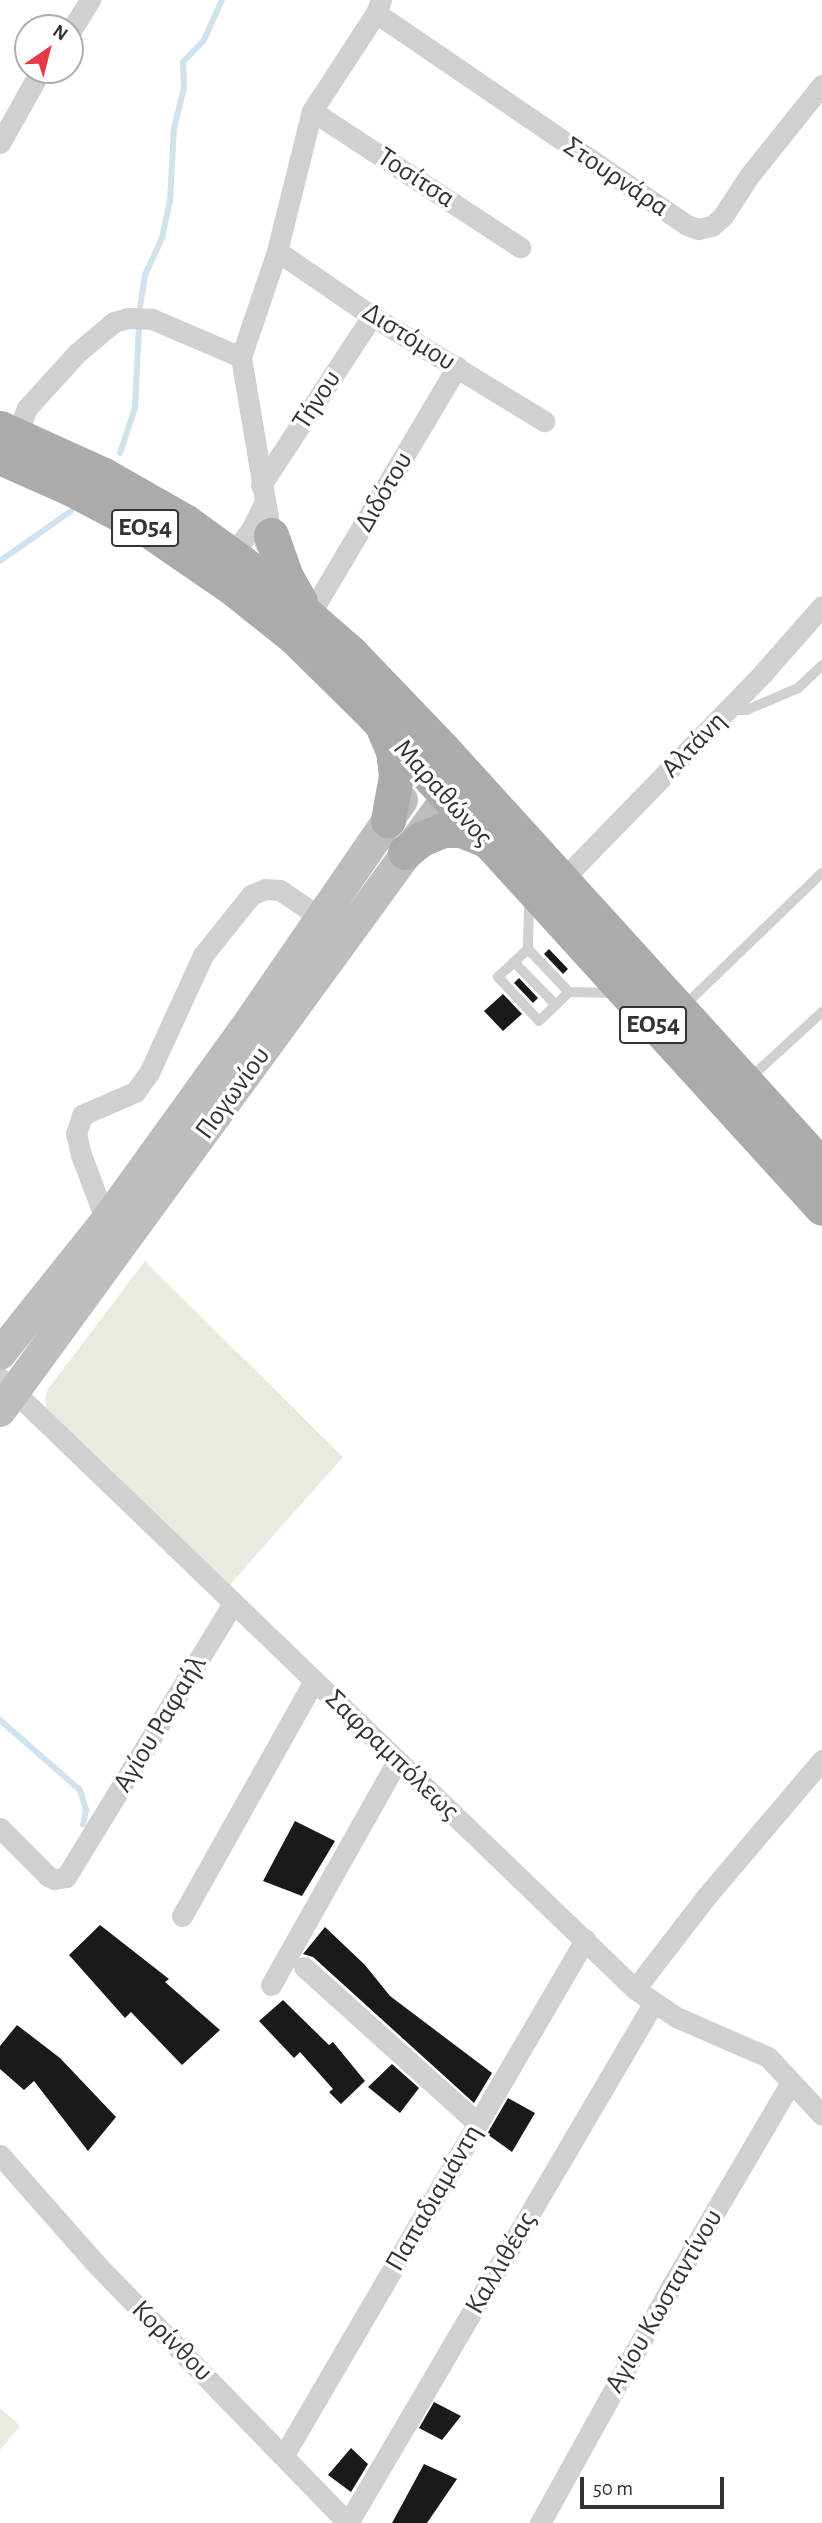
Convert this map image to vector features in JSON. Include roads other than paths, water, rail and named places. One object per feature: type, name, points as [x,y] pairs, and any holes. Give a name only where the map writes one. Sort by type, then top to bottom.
[{"type":"main road","name":"Μαραθώνος","points":[[6,440],[137,493],[233,571],[309,616],[351,653],[456,786],[562,880],[822,1166]]},
{"type":"main road","points":[[265,508],[286,578],[309,616]]},
{"type":"main road","name":"Μαραθώνος","points":[[233,571],[294,638],[374,716],[433,759]]},
{"type":"main road","points":[[374,716],[388,737],[395,765],[394,796],[388,820]]},
{"type":"main road","name":"Πογωνίου","points":[[0,1354],[106,1221],[433,759]]},
{"type":"main road","name":"Μαραθώνος","points":[[456,786],[486,840],[822,1208]]},
{"type":"main road","name":"Πογωνίου","points":[[5,1395],[456,786]]},
{"type":"main road","points":[[405,852],[421,839],[443,830],[461,830],[486,840]]},
{"type":"street","name":"Στουρνάρα","points":[[378,6],[687,225],[698,229],[712,226],[723,216],[750,176],[822,85]]},
{"type":"street","points":[[233,571],[265,508],[241,357],[277,251],[312,111],[378,6]]},
{"type":"street","points":[[0,144],[33,84]]},
{"type":"street","name":"Τοσίτσα","points":[[312,111],[520,247]]},
{"type":"street","name":"Διστόμου","points":[[277,251],[372,316],[544,421]]},
{"type":"street","name":"Τήνου","points":[[265,508],[372,316]]},
{"type":"street","points":[[6,440],[27,408],[77,353],[114,322],[128,318],[152,319],[241,357]]},
{"type":"street","name":"Διδότου","points":[[309,616],[457,367]]},
{"type":"street","points":[[233,571],[252,528],[265,508]]},
{"type":"street","name":"Αλτάνη","points":[[562,880],[727,710],[822,607]]},
{"type":"street","points":[[106,1221],[81,1155],[76,1133],[82,1115],[135,1092],[149,1073],[203,955],[251,895],[265,889],[281,890],[320,918]]},
{"type":"street","name":"Σαφραμπόλεως","points":[[5,1395],[233,1603],[635,1989],[676,2017],[768,2057],[822,2115]]},
{"type":"street","name":"Αγίου Ραφαήλ","points":[[0,1828],[54,1879],[66,1877],[233,1603]]},
{"type":"street","points":[[182,1916],[314,1681]]},
{"type":"street","points":[[271,1985],[397,1760]]},
{"type":"street","points":[[635,1989],[705,1898],[822,1760]]},
{"type":"street","name":"Παπαδιαμάντη","points":[[284,2455],[585,1940]]},
{"type":"street","points":[[304,1967],[477,2123]]},
{"type":"street","name":"Καλλιθέας","points":[[348,2523],[654,2002]]},
{"type":"street","name":"Αγίου Κωσταντίνου","points":[[540,2523],[672,2285],[792,2082]]},
{"type":"street","name":"Κορίνθου","points":[[0,2155],[98,2266],[348,2523]]},
{"type":"lane","points":[[727,710],[747,710],[798,688],[822,666]]},
{"type":"lane","points":[[680,1009],[822,873]]},
{"type":"lane","points":[[529,888],[528,949],[569,992],[624,993]]},
{"type":"lane","points":[[528,949],[498,978],[539,1021],[569,992]]},
{"type":"lane","points":[[514,962],[556,1005]]},
{"type":"lane","points":[[745,1083],[822,1012]]},
{"type":"waterway","points":[[120,453],[135,408],[140,307],[145,275],[162,238],[170,201],[174,128],[184,88],[183,62],[204,40],[222,0]]},
{"type":"waterway","points":[[0,561],[71,511]]},
{"type":"waterway","points":[[0,1720],[80,1790],[86,1810],[83,1825]]}]
